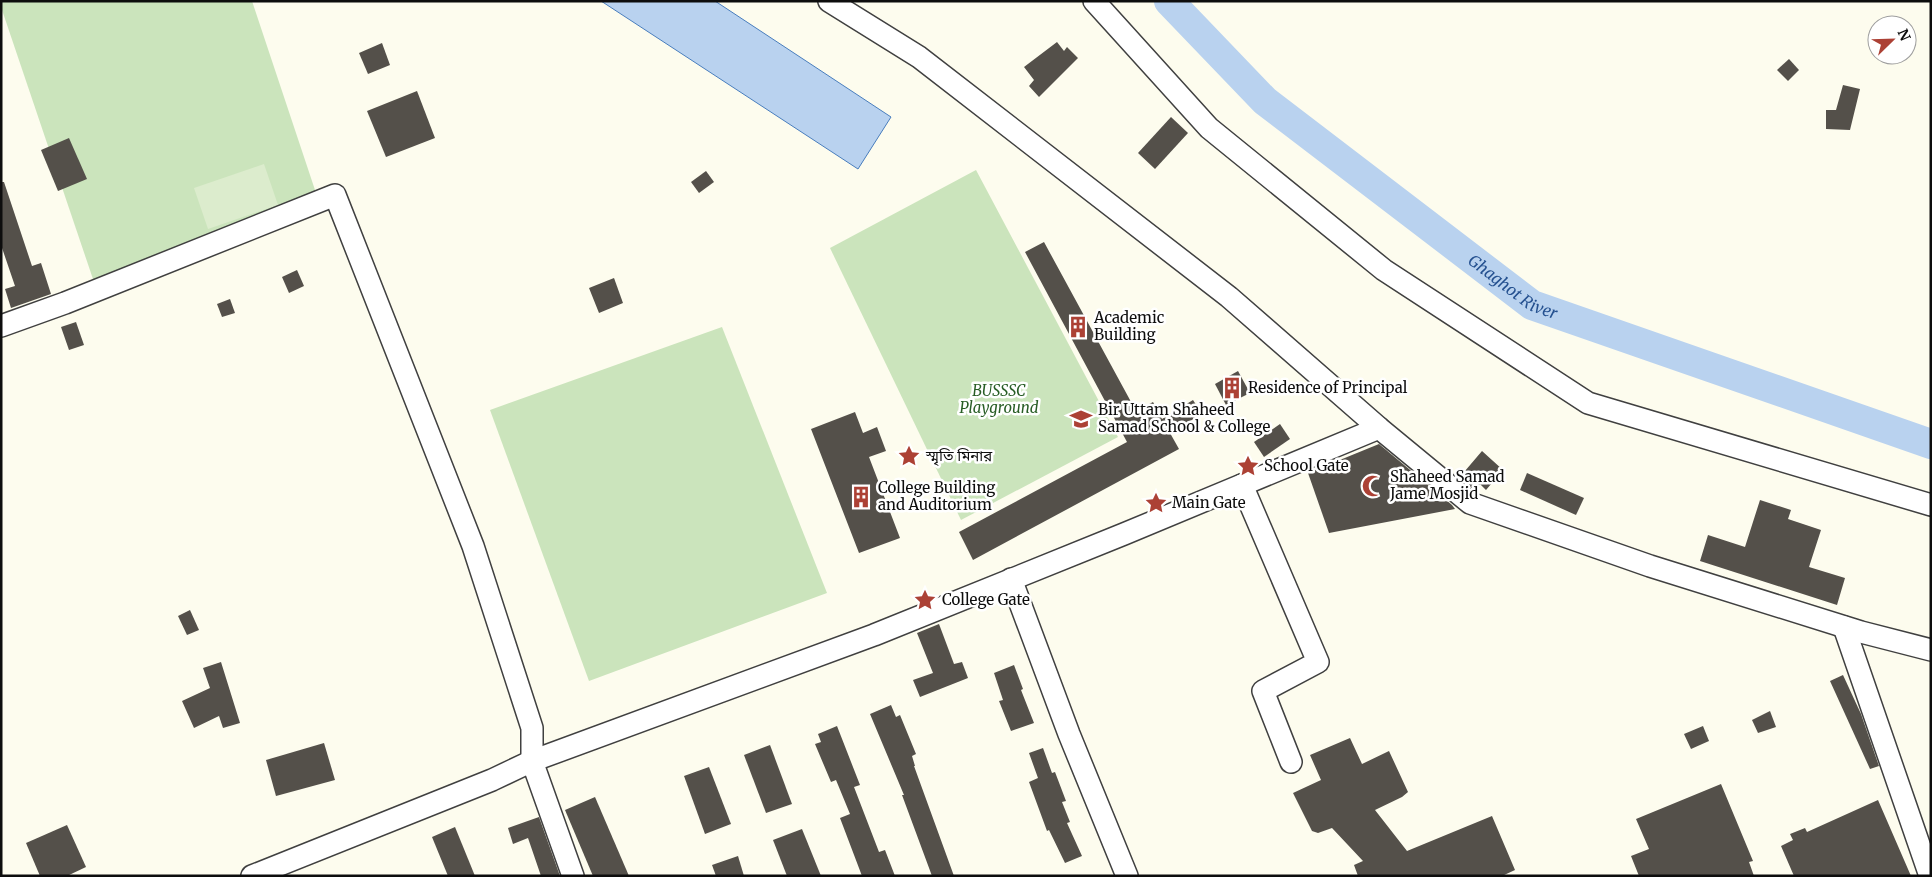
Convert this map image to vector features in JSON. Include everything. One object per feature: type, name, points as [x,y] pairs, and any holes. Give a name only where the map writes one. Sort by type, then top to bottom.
[{"type":"street","points":[[828,1],[919,57],[1229,296],[1379,428],[1470,503],[1650,566],[1844,627],[1931,650]]},
{"type":"street","points":[[1094,1],[1202,121],[1217,135],[1384,270],[1588,403],[1931,505]]},
{"type":"street","points":[[1,326],[65,303],[335,195],[473,546],[532,728],[532,761],[573,876]]},
{"type":"street","points":[[252,876],[492,780],[532,761],[874,635],[1379,428]]},
{"type":"street","points":[[1242,485],[1318,662],[1263,691],[1291,762]]},
{"type":"street","points":[[1011,579],[1069,734],[1127,876]]},
{"type":"street","points":[[1844,627],[1930,876]]},
{"type":"green space","points":[[1,1],[252,1],[316,193],[95,285],[1,7]]},
{"type":"green space","points":[[264,164],[278,205],[208,229],[194,188]]},
{"type":"green space","name":"BUSSSC Playground","points":[[976,170],[1118,437],[961,520],[830,248]]},
{"type":"green space","points":[[722,327],[827,593],[589,681],[490,410]]},
{"type":"water","points":[[601,1],[715,1],[891,117],[858,169]]},
{"type":"building","points":[[1057,42],[1064,51],[1067,47],[1078,58],[1039,97],[1029,86],[1034,80],[1024,67]]},
{"type":"building","points":[[382,43],[390,65],[368,74],[359,53]]},
{"type":"building","points":[[1789,59],[1799,70],[1788,81],[1777,70]]},
{"type":"building","points":[[1843,85],[1860,89],[1850,130],[1826,129],[1826,110],[1836,110]]},
{"type":"building","points":[[417,91],[435,138],[386,157],[367,111]]},
{"type":"building","points":[[1171,117],[1188,133],[1155,169],[1138,153]]},
{"type":"building","points":[[69,138],[87,179],[58,191],[41,150]]},
{"type":"building","points":[[706,171],[714,182],[699,193],[691,182]]},
{"type":"building","points":[[1,182],[4,182],[32,266],[41,263],[51,294],[11,308],[5,289],[15,286],[1,245]]},
{"type":"building","name":"Academic Building","points":[[1044,242],[1136,411],[1153,402],[1162,419],[1193,400],[1202,414],[1170,433],[1179,449],[973,560],[959,532],[1127,442],[1025,252]]},
{"type":"building","points":[[297,270],[304,286],[289,293],[282,277]]},
{"type":"building","points":[[614,278],[623,303],[599,313],[589,288]]},
{"type":"building","points":[[230,299],[235,313],[222,317],[217,304]]},
{"type":"building","points":[[76,322],[84,345],[69,350],[61,327]]},
{"type":"building","name":"Residence of Principal","points":[[1238,371],[1250,393],[1226,405],[1215,384]]},
{"type":"building","name":"College Building and Auditorium","points":[[855,412],[863,433],[877,427],[886,451],[869,457],[900,538],[859,553],[811,429]]},
{"type":"building","points":[[1280,424],[1290,439],[1264,457],[1254,442]]},
{"type":"building","name":"Shaheed Samad Jame Mosjid","points":[[1379,444],[1455,509],[1329,533],[1308,473]]},
{"type":"building","points":[[1482,451],[1503,470],[1486,490],[1480,484],[1474,490],[1459,478]]},
{"type":"building","points":[[1527,473],[1584,498],[1576,515],[1520,490]]},
{"type":"building","points":[[1760,500],[1791,510],[1788,519],[1821,530],[1809,567],[1845,578],[1837,605],[1700,561],[1708,535],[1745,547]]},
{"type":"building","points":[[190,610],[199,630],[187,635],[178,616]]},
{"type":"building","points":[[939,624],[954,664],[962,662],[968,678],[920,697],[913,680],[933,673],[917,633]]},
{"type":"building","points":[[221,662],[240,723],[223,728],[219,716],[194,728],[182,701],[210,688],[203,668]]},
{"type":"building","points":[[1014,665],[1023,689],[1021,690],[1034,723],[1011,731],[999,701],[1003,700],[994,673]]},
{"type":"building","points":[[1843,675],[1861,714],[1879,766],[1870,769],[1830,681]]},
{"type":"building","points":[[891,705],[896,717],[900,715],[916,754],[912,756],[914,766],[954,876],[932,876],[902,795],[904,795],[870,714]]},
{"type":"building","points":[[1770,711],[1776,727],[1758,733],[1752,720]]},
{"type":"building","points":[[837,726],[860,785],[854,787],[879,852],[885,850],[895,876],[862,876],[840,818],[850,814],[836,780],[831,782],[815,744],[821,742],[818,734]]},
{"type":"building","points":[[1703,726],[1709,741],[1691,749],[1684,734]]},
{"type":"building","points":[[1350,738],[1362,764],[1389,751],[1408,792],[1402,797],[1375,810],[1407,851],[1492,816],[1515,870],[1502,876],[1358,876],[1354,865],[1363,861],[1332,828],[1318,833],[1312,831],[1293,793],[1321,780],[1310,755]]},
{"type":"building","points":[[324,743],[335,780],[276,796],[266,760]]},
{"type":"building","points":[[770,745],[792,804],[766,813],[744,755]]},
{"type":"building","points":[[1043,748],[1052,773],[1055,772],[1066,801],[1062,802],[1070,822],[1067,823],[1082,856],[1065,863],[1049,830],[1047,831],[1029,782],[1038,778],[1029,753]]},
{"type":"building","points":[[709,767],[731,824],[705,834],[684,776]]},
{"type":"building","points":[[1721,784],[1753,861],[1749,862],[1754,876],[1639,876],[1631,856],[1649,849],[1636,819]]},
{"type":"building","points":[[595,797],[629,876],[593,876],[565,810]]},
{"type":"building","points":[[1878,800],[1911,876],[1794,876],[1781,846],[1793,840],[1790,834],[1805,828],[1807,832]]},
{"type":"building","points":[[539,817],[560,876],[541,876],[528,838],[513,844],[508,828]]},
{"type":"building","points":[[67,825],[86,867],[67,876],[40,876],[26,843]]},
{"type":"building","points":[[455,827],[475,876],[448,876],[432,837]]},
{"type":"building","points":[[802,829],[821,876],[787,876],[773,840]]},
{"type":"building","points":[[738,856],[744,876],[716,876],[712,865]]},
{"type":"waterway","name":"Ghaghot River","points":[[1169,1],[1265,101],[1532,305],[1931,444]]},
{"type":"place","name":"Academic Building","points":[[1078,327]]},
{"type":"place","name":"Residence of Principal","points":[[1232,388]]},
{"type":"place","name":"Bir Uttam Shaheed Samad School & College","points":[[1081,419]]},
{"type":"place","name":"স্মৃতি মিনার","points":[[909,456]]},
{"type":"place","name":"School Gate","points":[[1248,466]]},
{"type":"place","name":"Shaheed Samad Jame Mosjid","points":[[1373,486]]},
{"type":"place","name":"College Building and Auditorium","points":[[861,497]]},
{"type":"place","name":"Main Gate","points":[[1156,503]]},
{"type":"place","name":"College Gate","points":[[925,600]]}]
